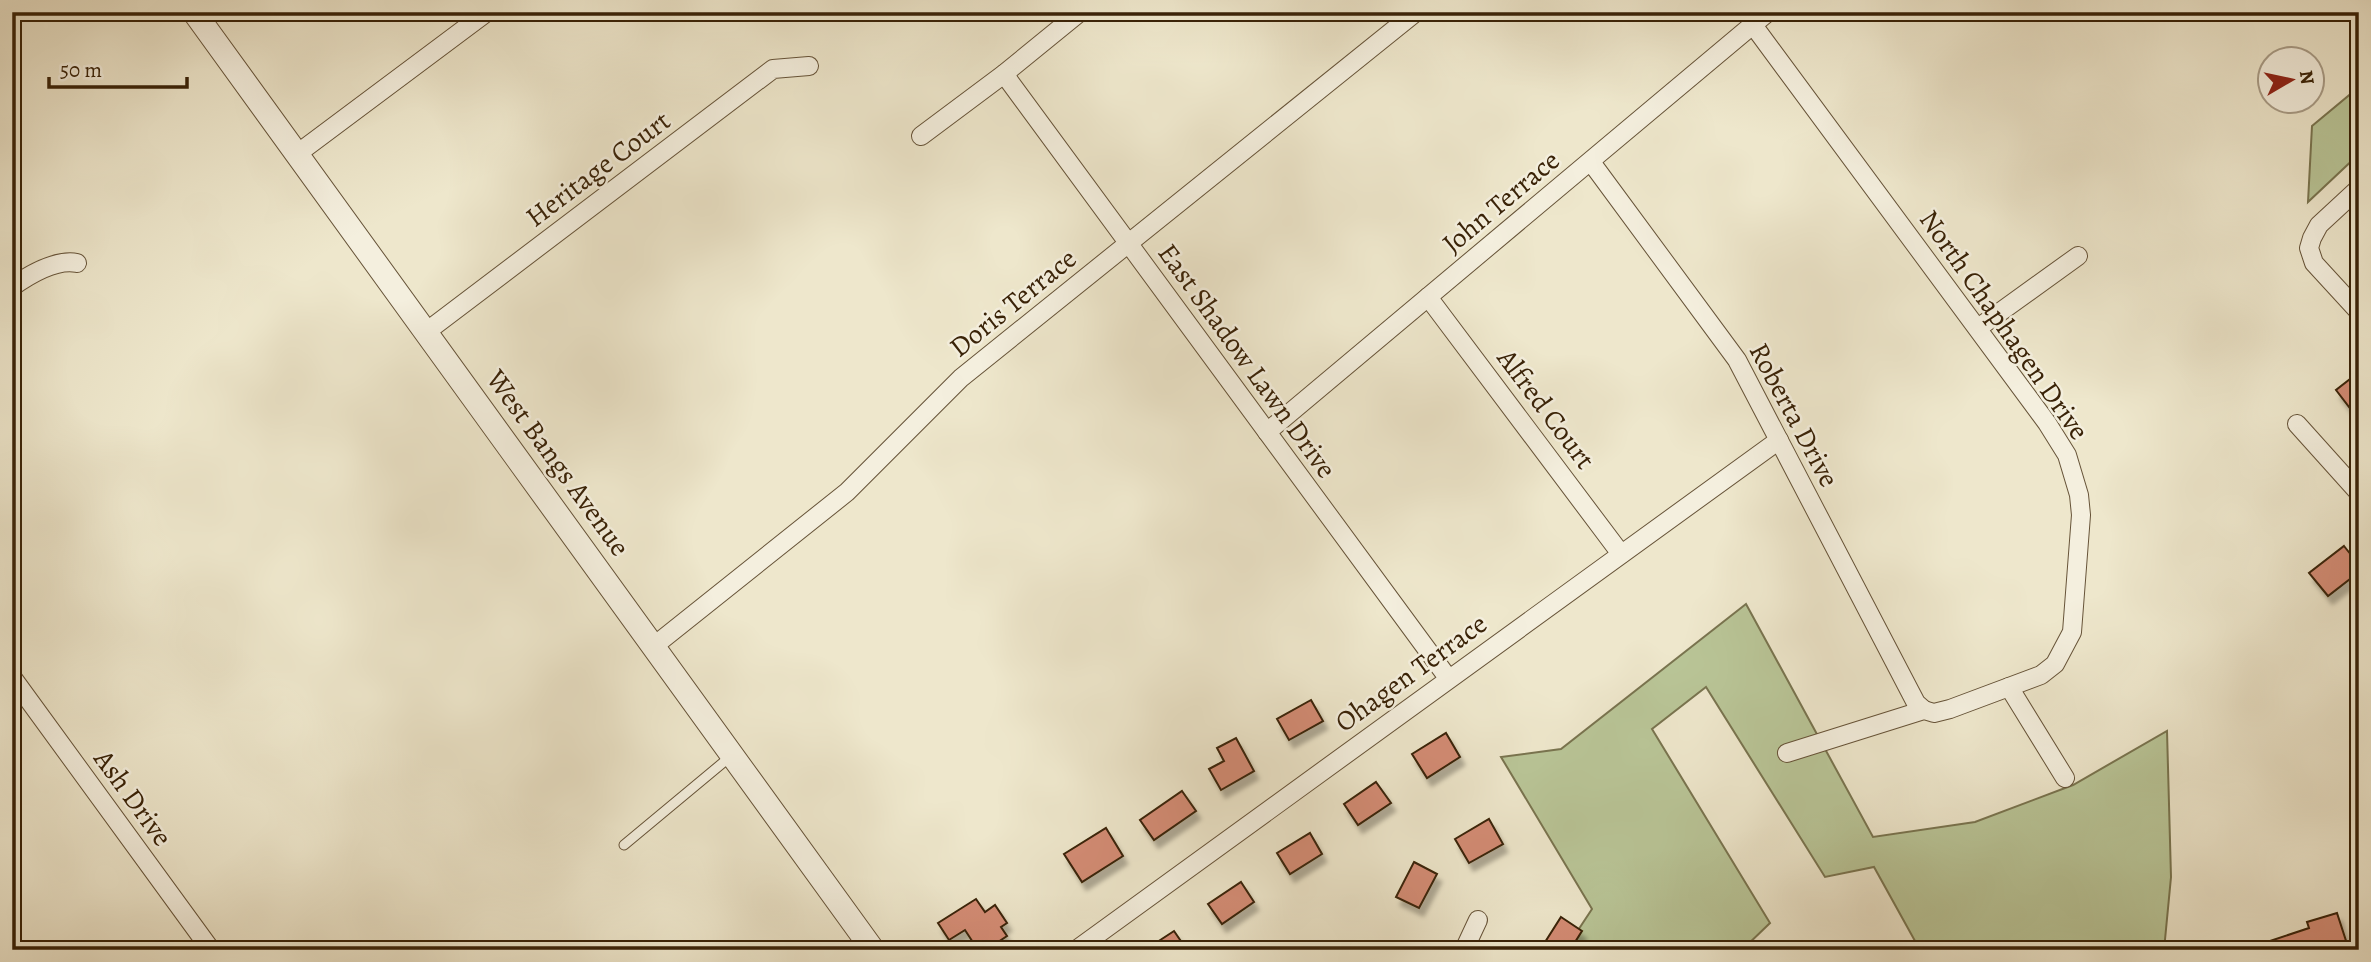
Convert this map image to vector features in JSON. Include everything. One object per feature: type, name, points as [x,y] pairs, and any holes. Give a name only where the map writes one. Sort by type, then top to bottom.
[{"type":"street","name":"West Bangs Avenue","points":[[194,12],[873,950]]},
{"type":"street","points":[[297,154],[487,12]]},
{"type":"street","points":[[920,136],[1004,74],[1080,12]]},
{"type":"street","name":"Doris Terrace","points":[[654,646],[820,516],[961,378],[1416,12]]},
{"type":"street","name":"John Terrace","points":[[1267,432],[1768,12]]},
{"type":"street","name":"North Chaphagen Drive","points":[[1753,24],[2047,423],[2067,454],[2080,505],[2074,619],[2069,639],[2055,664],[2041,675],[1942,711],[1934,713],[1924,710],[1787,753]]},
{"type":"street","name":"Heritage Court","points":[[426,332],[773,69],[809,66]]},
{"type":"street","name":"East Shadow Lawn Drive","points":[[1004,74],[1448,678]]},
{"type":"street","name":"Roberta Drive","points":[[1591,162],[1737,360],[1916,703],[1924,710]]},
{"type":"street","points":[[2359,188],[2319,225],[2309,248],[2314,263],[2359,312]]},
{"type":"street","points":[[1978,328],[2078,256]]},
{"type":"street","points":[[12,288],[25,277],[67,261],[77,263]]},
{"type":"street","name":"Alfred Court","points":[[1428,297],[1621,554]]},
{"type":"street","points":[[2297,424],[2359,493]]},
{"type":"street","name":"Ohagen Terrace","points":[[1076,950],[1779,440]]},
{"type":"street","name":"Ash Drive","points":[[12,677],[211,950]]},
{"type":"street","points":[[2009,687],[2064,778]]},
{"type":"street","points":[[1464,950],[1478,920]]},
{"type":"lane","points":[[624,845],[733,755]]},
{"type":"green space","points":[[2359,87],[2359,154],[2308,202],[2312,126]]},
{"type":"green space","points":[[1746,604],[1873,837],[1975,822],[2073,785],[2167,731],[2171,877],[2164,950],[1920,950],[1874,867],[1825,877],[1706,687],[1652,729],[1770,923],[1742,950],[1565,950],[1592,909],[1501,757],[1561,749]]},
{"type":"building","points":[[2359,372],[2359,420],[2336,390]]},
{"type":"building","points":[[2344,546],[2359,565],[2359,572],[2328,596],[2309,573]]},
{"type":"building","points":[[1311,700],[1323,721],[1289,740],[1277,719]]},
{"type":"building","points":[[1446,733],[1460,757],[1427,778],[1412,754]]},
{"type":"building","points":[[1236,738],[1254,771],[1221,790],[1209,769],[1224,761],[1217,748]]},
{"type":"building","points":[[1376,782],[1391,803],[1358,825],[1344,804]]},
{"type":"building","points":[[1182,791],[1196,811],[1154,840],[1140,820]]},
{"type":"building","points":[[1489,819],[1503,844],[1469,863],[1455,839]]},
{"type":"building","points":[[1106,828],[1123,856],[1082,882],[1064,854]]},
{"type":"building","points":[[1310,833],[1322,854],[1290,874],[1277,853]]},
{"type":"building","points":[[1414,862],[1437,874],[1419,908],[1396,897]]},
{"type":"building","points":[[1241,882],[1254,902],[1222,924],[1208,904]]},
{"type":"building","points":[[976,899],[985,912],[995,905],[1007,923],[1001,927],[1007,936],[986,950],[978,950],[965,930],[949,940],[938,923]]},
{"type":"building","points":[[2337,913],[2349,950],[2253,950],[2252,947],[2309,928],[2307,922]]},
{"type":"building","points":[[1561,917],[1582,931],[1570,950],[1540,950]]},
{"type":"building","points":[[1174,931],[1187,950],[1145,950]]}]
